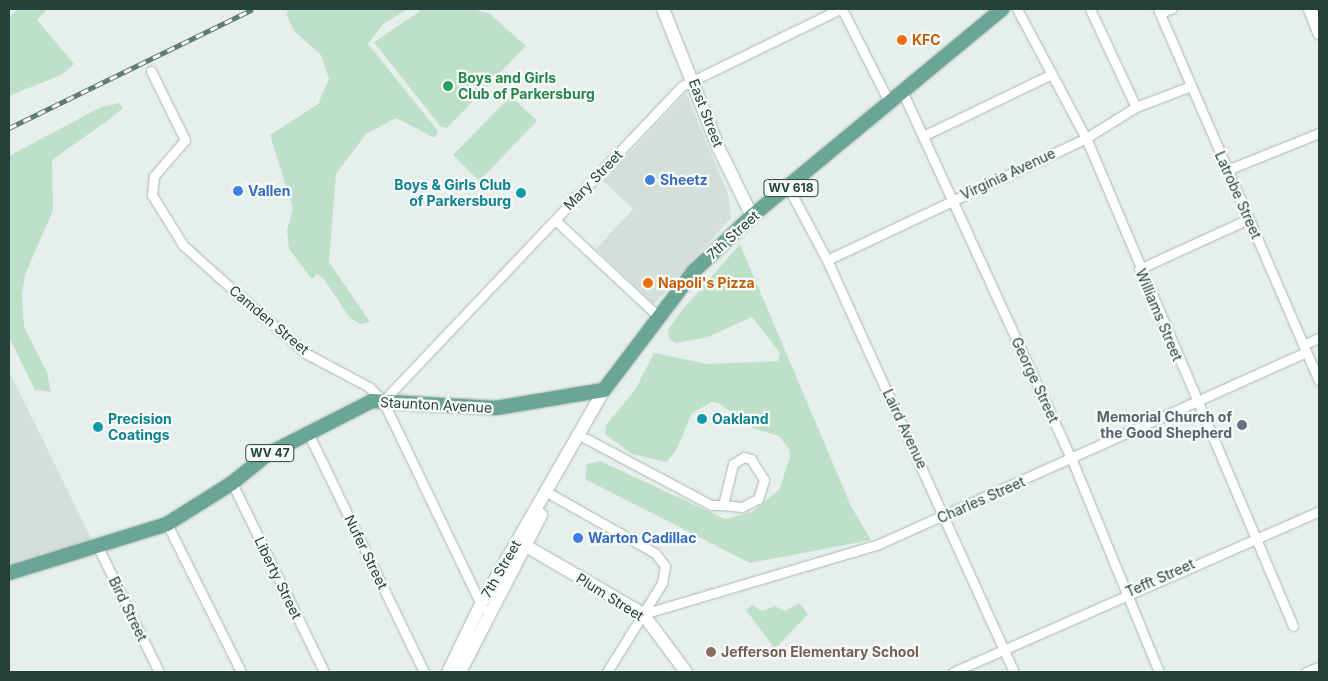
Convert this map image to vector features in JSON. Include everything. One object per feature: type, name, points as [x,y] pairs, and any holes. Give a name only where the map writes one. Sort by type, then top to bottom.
[{"type":"main road","name":"East Street","points":[[663,9],[719,149],[752,216]]},
{"type":"main road","name":"7th Street","points":[[448,672],[604,390],[657,315],[694,271],[752,216],[789,190],[889,102],[1002,9]]},
{"type":"main road","points":[[1310,9],[1319,34]]},
{"type":"main road","name":"7th Street","points":[[521,543],[552,495],[584,438],[604,390]]},
{"type":"main road","name":"Staunton Avenue","points":[[9,573],[98,547],[167,524],[232,483],[268,454],[372,401],[496,408],[604,390]]},
{"type":"main road","name":"Plum Street","points":[[521,543],[643,614],[686,672]]},
{"type":"main road","name":"7th Street","points":[[460,672],[483,609]]},
{"type":"street","name":"Mary Street","points":[[383,401],[555,220],[693,80],[841,9]]},
{"type":"street","points":[[841,9],[889,102]]},
{"type":"street","name":"Williams Street","points":[[1017,9],[1086,138],[1139,270],[1197,403],[1258,535],[1293,626]]},
{"type":"street","points":[[1090,9],[1136,107]]},
{"type":"street","points":[[1159,11],[1171,9]]},
{"type":"street","name":"Latrobe Street","points":[[1159,11],[1188,86],[1227,170],[1319,381]]},
{"type":"street","name":"Camden Street","points":[[151,71],[185,140],[154,176],[152,195],[184,245],[307,354],[369,387],[383,401],[483,609]]},
{"type":"street","points":[[923,136],[1052,74]]},
{"type":"street","name":"Virginia Avenue","points":[[827,260],[952,199],[1086,138],[1136,107],[1188,86]]},
{"type":"street","name":"George Street","points":[[902,91],[1072,460],[1160,672]]},
{"type":"street","points":[[1227,170],[1319,133]]},
{"type":"street","name":"Laird Avenue","points":[[789,190],[827,260],[945,515],[1014,672]]},
{"type":"street","points":[[1139,270],[1248,219]]},
{"type":"street","points":[[555,220],[657,315]]},
{"type":"street","name":"Charles Street","points":[[643,614],[879,544],[1197,403],[1305,348],[1319,338]]},
{"type":"street","name":"Nufer Street","points":[[308,433],[424,672]]},
{"type":"street","points":[[584,438],[676,490],[723,506],[742,507],[758,499],[764,480],[752,459],[744,457],[733,464],[723,506]]},
{"type":"street","name":"Liberty Street","points":[[232,483],[324,672]]},
{"type":"street","points":[[552,495],[655,552],[665,566],[662,583],[607,672]]},
{"type":"street","name":"Tefft Street","points":[[953,672],[1128,592],[1258,535],[1319,511]]},
{"type":"street","points":[[167,524],[241,672]]},
{"type":"street","name":"Bird Street","points":[[98,547],[159,672]]},
{"type":"street","points":[[1306,672],[1319,667]]},
{"type":"shaded area","points":[[686,93],[728,194],[731,218],[654,304],[596,249],[633,209],[603,181]]},
{"type":"shaded area","points":[[9,371],[92,540],[9,564]]},
{"type":"green space","points":[[18,9],[47,9],[37,20],[74,64],[61,75],[9,96],[9,18]]},
{"type":"green space","points":[[290,9],[408,9],[383,24],[368,44],[438,131],[435,138],[396,118],[366,134],[336,174],[329,262],[370,322],[360,324],[349,317],[324,279],[317,274],[312,279],[289,249],[287,231],[293,208],[270,135],[318,104],[329,79],[321,55],[294,31],[286,14]]},
{"type":"green space","name":"Boys and Girls Club of Parkersburg","points":[[423,9],[473,9],[490,14],[526,46],[447,128],[440,126],[374,42]]},
{"type":"green space","points":[[511,96],[537,121],[479,181],[453,155]]},
{"type":"green space","points":[[119,103],[123,108],[52,160],[53,210],[25,275],[22,294],[24,327],[47,372],[51,392],[35,390],[9,337],[9,156],[101,107]]},
{"type":"green space","points":[[740,244],[851,506],[871,540],[750,563],[585,479],[587,464],[600,461],[725,519],[752,512],[779,490],[790,457],[789,449],[779,436],[753,428],[720,404],[712,402],[692,413],[676,451],[666,462],[632,454],[605,434],[606,425],[635,390],[654,353],[708,364],[778,361],[780,353],[752,317],[708,337],[676,343],[669,339],[668,330],[678,315]]},
{"type":"green space","points":[[799,603],[808,614],[775,649],[746,610],[752,605],[762,611],[775,606],[785,611]]},
{"type":"railway","points":[[9,128],[253,9]]},
{"type":"place","name":"KFC","points":[[902,40]]},
{"type":"place","name":"Boys and Girls Club of Parkersburg","points":[[448,86]]},
{"type":"place","name":"Sheetz","points":[[650,180]]},
{"type":"place","name":"Vallen","points":[[238,191]]},
{"type":"place","name":"Boys & Girls Club of Parkersburg","points":[[521,193]]},
{"type":"place","name":"Napoli's Pizza","points":[[648,283]]},
{"type":"place","name":"Oakland","points":[[702,419]]},
{"type":"place","name":"Memorial Church of the Good Shepherd","points":[[1242,425]]},
{"type":"place","name":"Precision Coatings","points":[[98,427]]},
{"type":"place","name":"Warton Cadillac","points":[[578,538]]},
{"type":"place","name":"Jefferson Elementary School","points":[[711,652]]}]
